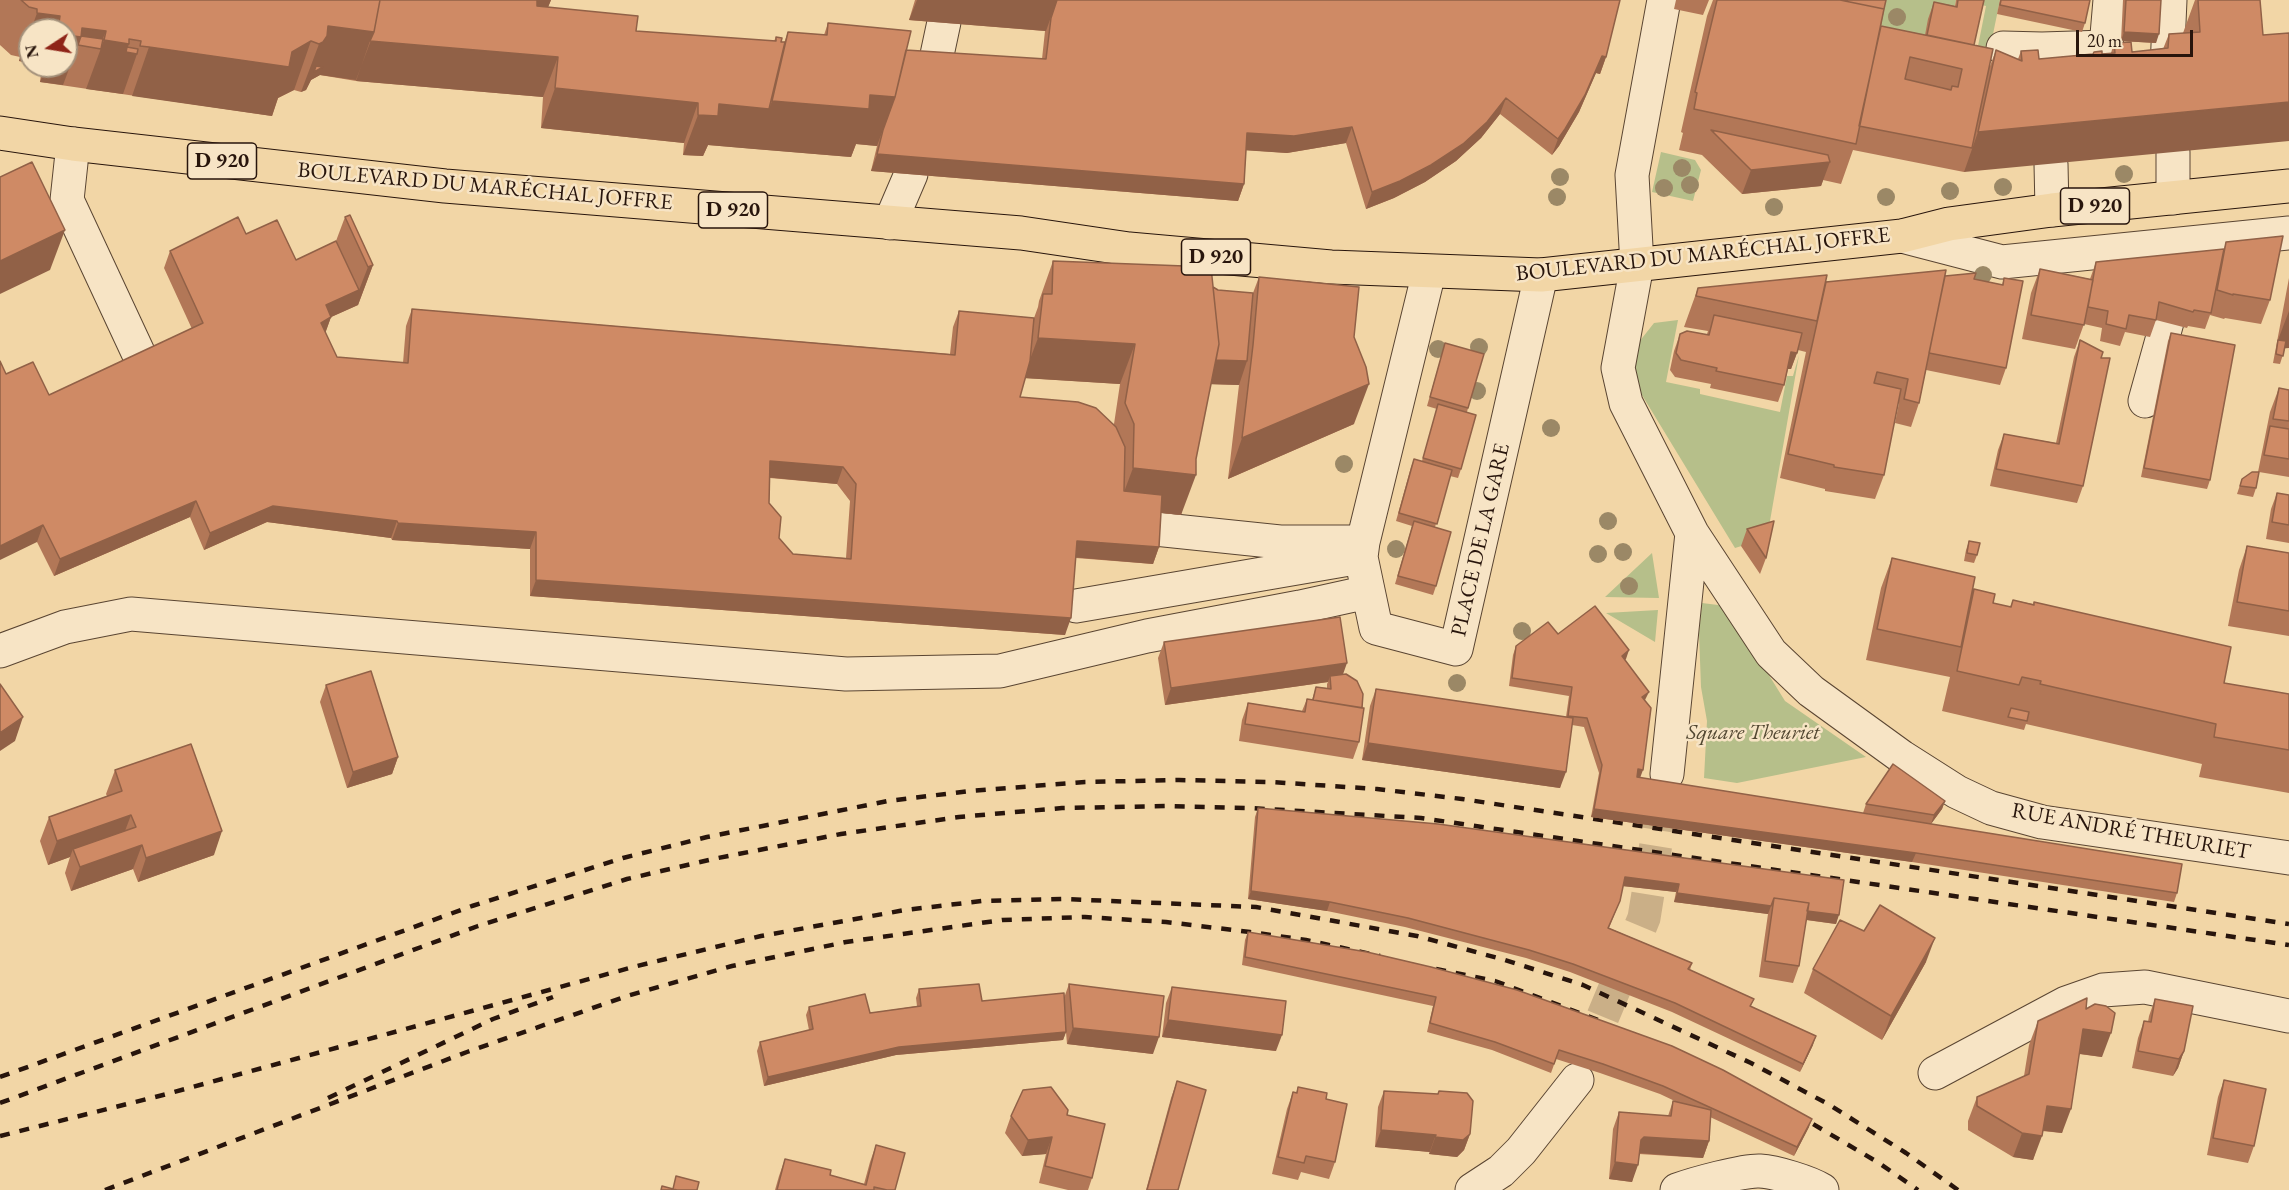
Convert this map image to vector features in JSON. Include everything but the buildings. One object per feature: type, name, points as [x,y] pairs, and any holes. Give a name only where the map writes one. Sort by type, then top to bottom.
[{"type":"main road","name":"BOULEVARD DU MARÉCHAL JOFFRE","points":[[0,133],[73,144],[445,186],[1021,232],[1140,250],[1331,267],[1541,275],[1902,236],[1949,224],[2052,210],[2289,186]]},
{"type":"street","points":[[1664,0],[1632,175],[1636,265],[1618,368],[1626,403],[1692,533],[1667,774]]},
{"type":"street","points":[[2003,48],[2106,47],[2110,0]]},
{"type":"street","points":[[2167,69],[2170,0]]},
{"type":"street","points":[[934,69],[944,22]]},
{"type":"street","points":[[2042,49],[2045,98]]},
{"type":"street","points":[[73,144],[67,200],[142,361]]},
{"type":"street","points":[[2173,152],[2184,256]]},
{"type":"street","points":[[2051,164],[2052,210]]},
{"type":"street","points":[[890,223],[911,174]]},
{"type":"street","name":"BOULEVARD DU MARÉCHAL JOFFRE","points":[[1902,236],[2002,262],[2184,256],[2289,233]]},
{"type":"street","name":"PLACE DE LA GARE","points":[[1429,272],[1362,549],[1376,628],[1456,649],[1541,275]]},
{"type":"street","points":[[2145,401],[2167,322]]},
{"type":"street","points":[[1155,529],[1362,549]]},
{"type":"street","name":"RUE ANDRÉ THEURIET","points":[[1692,533],[1771,653],[1811,691],[1902,757],[1957,792],[1992,808],[2042,822],[2289,858]]},
{"type":"street","points":[[1076,606],[1362,549]]},
{"type":"street","points":[[0,651],[65,627],[131,614],[846,674],[1000,671],[1147,636],[1300,608],[1368,592]]},
{"type":"street","points":[[1935,1073],[2066,1003],[2103,990],[2145,987],[2289,1016]]},
{"type":"street","points":[[1472,1190],[1501,1171],[1521,1151],[1577,1080]]},
{"type":"street","points":[[1677,1190],[1692,1184],[1758,1180],[1811,1183],[1822,1190]]},
{"type":"green space","points":[[1819,0],[1956,0],[1951,23],[1919,60]]},
{"type":"green space","points":[[1960,0],[2000,0],[1985,73],[1973,71],[1986,6]]},
{"type":"green space","points":[[1661,152],[1695,160],[1701,170],[1693,201],[1652,192]]},
{"type":"green space","points":[[1678,320],[1666,382],[1700,389],[1700,394],[1780,412],[1787,376],[1793,376],[1799,355],[1767,538],[1735,548],[1631,377],[1639,342],[1654,323]]},
{"type":"green space","points":[[1652,553],[1659,598],[1605,597]]},
{"type":"green space","name":"Square Theuriet","points":[[1702,603],[1726,606],[1785,701],[1866,757],[1737,783],[1704,778],[1707,721],[1701,687],[1699,633]]},
{"type":"green space","points":[[1658,610],[1655,642],[1606,613]]},
{"type":"tunnel","points":[[1584,1062],[1644,918],[1666,782]]},
{"type":"railway","points":[[0,1077],[472,906],[623,858],[707,837],[888,801],[970,791],[1085,782],[1179,780],[1271,782],[1377,789],[1462,799],[2289,924]]},
{"type":"railway","points":[[0,1103],[478,926],[627,879],[713,859],[841,834],[959,817],[1062,808],[1168,806],[1249,808],[1421,818],[2289,945]]},
{"type":"railway","points":[[0,1136],[163,1095],[637,966],[761,936],[905,910],[982,901],[1064,899],[1256,907],[1417,936],[1505,960],[1583,985],[1751,1063],[1828,1104],[1906,1153],[1958,1190]]},
{"type":"railway","points":[[105,1190],[467,1052],[627,996],[732,966],[846,942],[1002,920],[1085,917],[1166,922],[1250,932],[1306,940],[1380,956]]},
{"type":"railway","points":[[1436,969],[1495,981],[1598,1020]]},
{"type":"railway","points":[[328,1098],[493,1019],[553,997]]},
{"type":"railway","points":[[1796,1114],[1879,1163],[1918,1190]]}]
